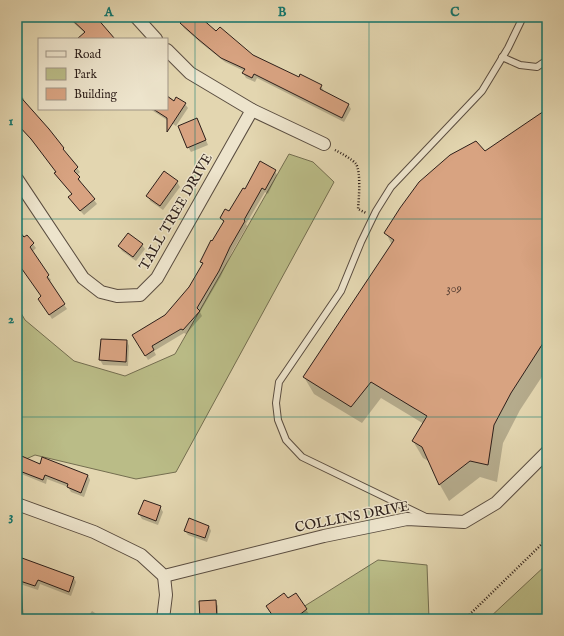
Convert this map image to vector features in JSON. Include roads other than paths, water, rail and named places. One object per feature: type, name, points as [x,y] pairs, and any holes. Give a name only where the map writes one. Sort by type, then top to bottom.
[{"type":"street","points":[[136,17],[155,38]]},
{"type":"street","points":[[168,51],[190,73],[252,110],[324,144]]},
{"type":"street","name":"TALL TREE DRIVE","points":[[17,179],[83,278],[101,292],[117,296],[140,295],[157,278],[252,110]]},
{"type":"street","name":"COLLINS DRIVE","points":[[164,576],[324,536],[407,519],[464,522],[496,503],[547,452]]},
{"type":"street","points":[[17,504],[94,532],[141,555],[164,576],[166,594],[163,619]]},
{"type":"lane","points":[[433,520],[302,457],[286,440],[278,420],[276,402],[279,382],[341,290],[373,217],[391,187],[482,91],[523,17]]},
{"type":"lane","points":[[502,57],[520,65],[537,66],[547,60]]}]
